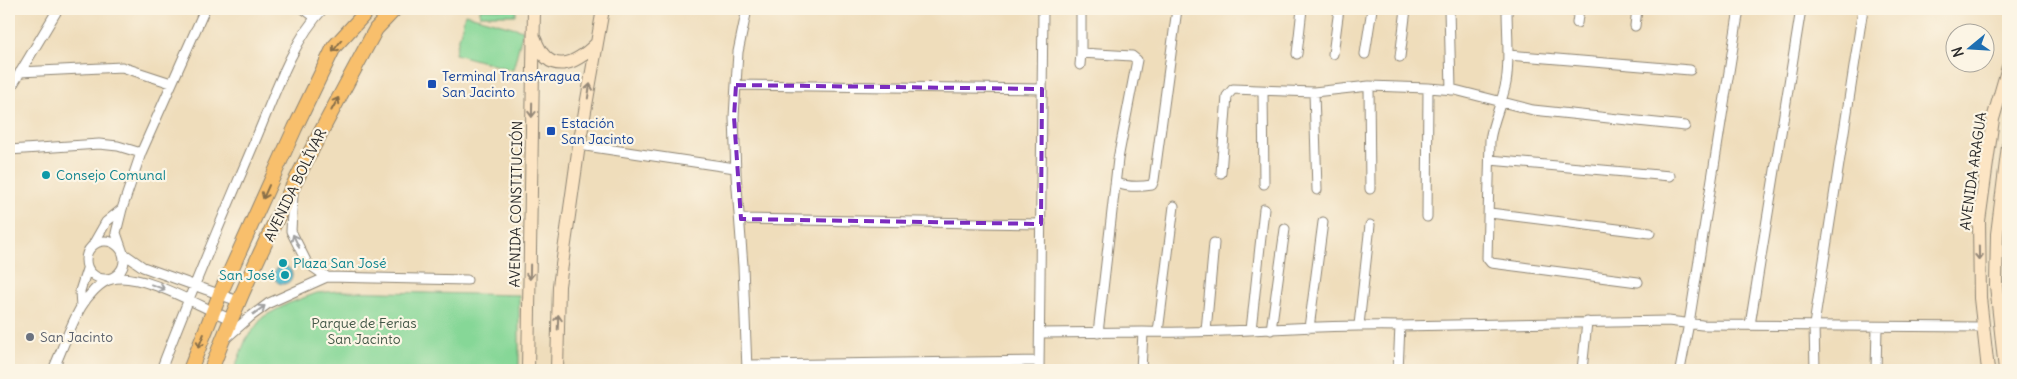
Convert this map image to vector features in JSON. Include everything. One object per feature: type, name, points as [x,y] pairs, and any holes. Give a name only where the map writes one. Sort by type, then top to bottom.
[{"type":"main road","name":"AVENIDA BOLÍVAR","points":[[190,370],[220,294],[334,47],[368,9]]},
{"type":"main road","name":"AVENIDA BOLÍVAR","points":[[211,370],[230,319],[294,182],[376,29],[396,9]]},
{"type":"street","points":[[9,91],[58,9]]},
{"type":"street","points":[[54,370],[81,307],[94,291],[120,272],[124,260],[116,233],[122,210],[141,153],[205,9]]},
{"type":"street","points":[[304,9],[315,17]]},
{"type":"street","points":[[161,370],[188,300],[286,67],[315,17],[323,9]]},
{"type":"street","name":"AVENIDA CONSTITUCIÓN","points":[[528,370],[534,9]]},
{"type":"street","points":[[557,370],[559,286],[579,145],[603,9]]},
{"type":"street","points":[[747,9],[738,52],[734,117],[735,168],[740,219],[747,368],[1039,366],[1043,9]]},
{"type":"street","points":[[1116,183],[1146,186],[1152,185],[1154,180],[1178,9]]},
{"type":"street","points":[[1297,54],[1302,9]]},
{"type":"street","points":[[1333,54],[1339,9]]},
{"type":"street","points":[[1365,54],[1372,9]]},
{"type":"street","points":[[1400,57],[1406,9]]},
{"type":"street","points":[[1449,9],[1451,90]]},
{"type":"street","points":[[1507,9],[1508,54],[1506,82],[1501,102],[1492,124],[1487,258],[1491,263],[1638,282]]},
{"type":"street","points":[[1577,24],[1579,9]]},
{"type":"street","points":[[1634,26],[1637,9]]},
{"type":"street","points":[[1680,370],[1739,9]]},
{"type":"street","points":[[1750,325],[1801,9]]},
{"type":"street","points":[[1814,370],[1814,325],[1863,9]]},
{"type":"street","points":[[1080,65],[1081,12]]},
{"type":"street","points":[[533,34],[544,57],[552,62],[565,64],[574,62],[597,43]]},
{"type":"street","points":[[1080,53],[1132,56],[1137,60],[1118,159],[1098,333]]},
{"type":"street","points":[[1508,54],[1690,70]]},
{"type":"street","points":[[20,72],[122,67],[171,83]]},
{"type":"street","name":"AVENIDA ARAGUA","points":[[1988,370],[1980,298],[1978,222],[1993,119],[2008,67]]},
{"type":"street","points":[[736,85],[1042,89]]},
{"type":"street","points":[[1221,173],[1227,96],[1233,89],[1314,92],[1368,86],[1428,88],[1451,90],[1533,110],[1685,126]]},
{"type":"street","points":[[1368,86],[1370,189]]},
{"type":"street","points":[[1427,217],[1428,88]]},
{"type":"street","points":[[1263,91],[1264,184]]},
{"type":"street","points":[[1314,92],[1317,190]]},
{"type":"street","points":[[9,150],[99,144],[118,146],[141,153]]},
{"type":"street","points":[[579,145],[735,168]]},
{"type":"street","points":[[2005,370],[1996,285],[1997,234],[2008,146]]},
{"type":"street","points":[[1490,160],[1670,176]]},
{"type":"street","points":[[294,182],[291,231],[307,263],[326,277]]},
{"type":"street","points":[[1158,332],[1174,206]]},
{"type":"street","points":[[1251,330],[1264,209]]},
{"type":"street","points":[[81,307],[80,291],[87,269],[85,258],[106,222],[122,210]]},
{"type":"street","points":[[1490,213],[1650,233]]},
{"type":"street","points":[[740,219],[1041,224]]},
{"type":"street","points":[[1309,328],[1323,222]]},
{"type":"street","points":[[1359,325],[1370,225]]},
{"type":"street","points":[[1271,330],[1285,229]]},
{"type":"street","points":[[91,246],[102,241],[108,241],[143,267],[238,301]]},
{"type":"street","points":[[1206,331],[1214,243]]},
{"type":"street","points":[[87,269],[97,278],[135,279],[230,319]]},
{"type":"street","points":[[222,342],[269,303],[326,277],[467,280]]},
{"type":"street","points":[[1040,333],[1271,330],[1359,325],[1400,326],[1668,320],[1702,325],[1983,327]]},
{"type":"street","points":[[1582,370],[1587,322]]},
{"type":"street","points":[[1398,370],[1400,326]]},
{"type":"street","points":[[1876,370],[1877,327]]},
{"type":"street","points":[[1141,370],[1143,332]]},
{"type":"highlighted area","points":[[736,85],[1042,89],[1041,224],[741,219],[734,117]]},
{"type":"green space","points":[[480,9],[516,9],[516,15],[480,15]]},
{"type":"green space","points":[[465,14],[523,30],[513,70],[455,54]]},
{"type":"green space","name":"Parque de Ferias San Jacinto","points":[[338,291],[519,295],[519,370],[234,370],[246,339],[263,317],[287,304],[317,293]]},
{"type":"water","points":[[283,266],[289,269],[292,275],[289,281],[283,284],[277,281],[274,275],[277,269]]},
{"type":"place","name":"Terminal TransAragua San Jacinto","points":[[432,84]]},
{"type":"place","name":"Estación San Jacinto","points":[[551,131]]},
{"type":"place","name":"Consejo Comunal","points":[[46,175]]},
{"type":"place","name":"Plaza San José","points":[[283,263]]},
{"type":"place","name":"San José","points":[[285,275]]},
{"type":"place","name":"San Jacinto","points":[[30,337]]}]
